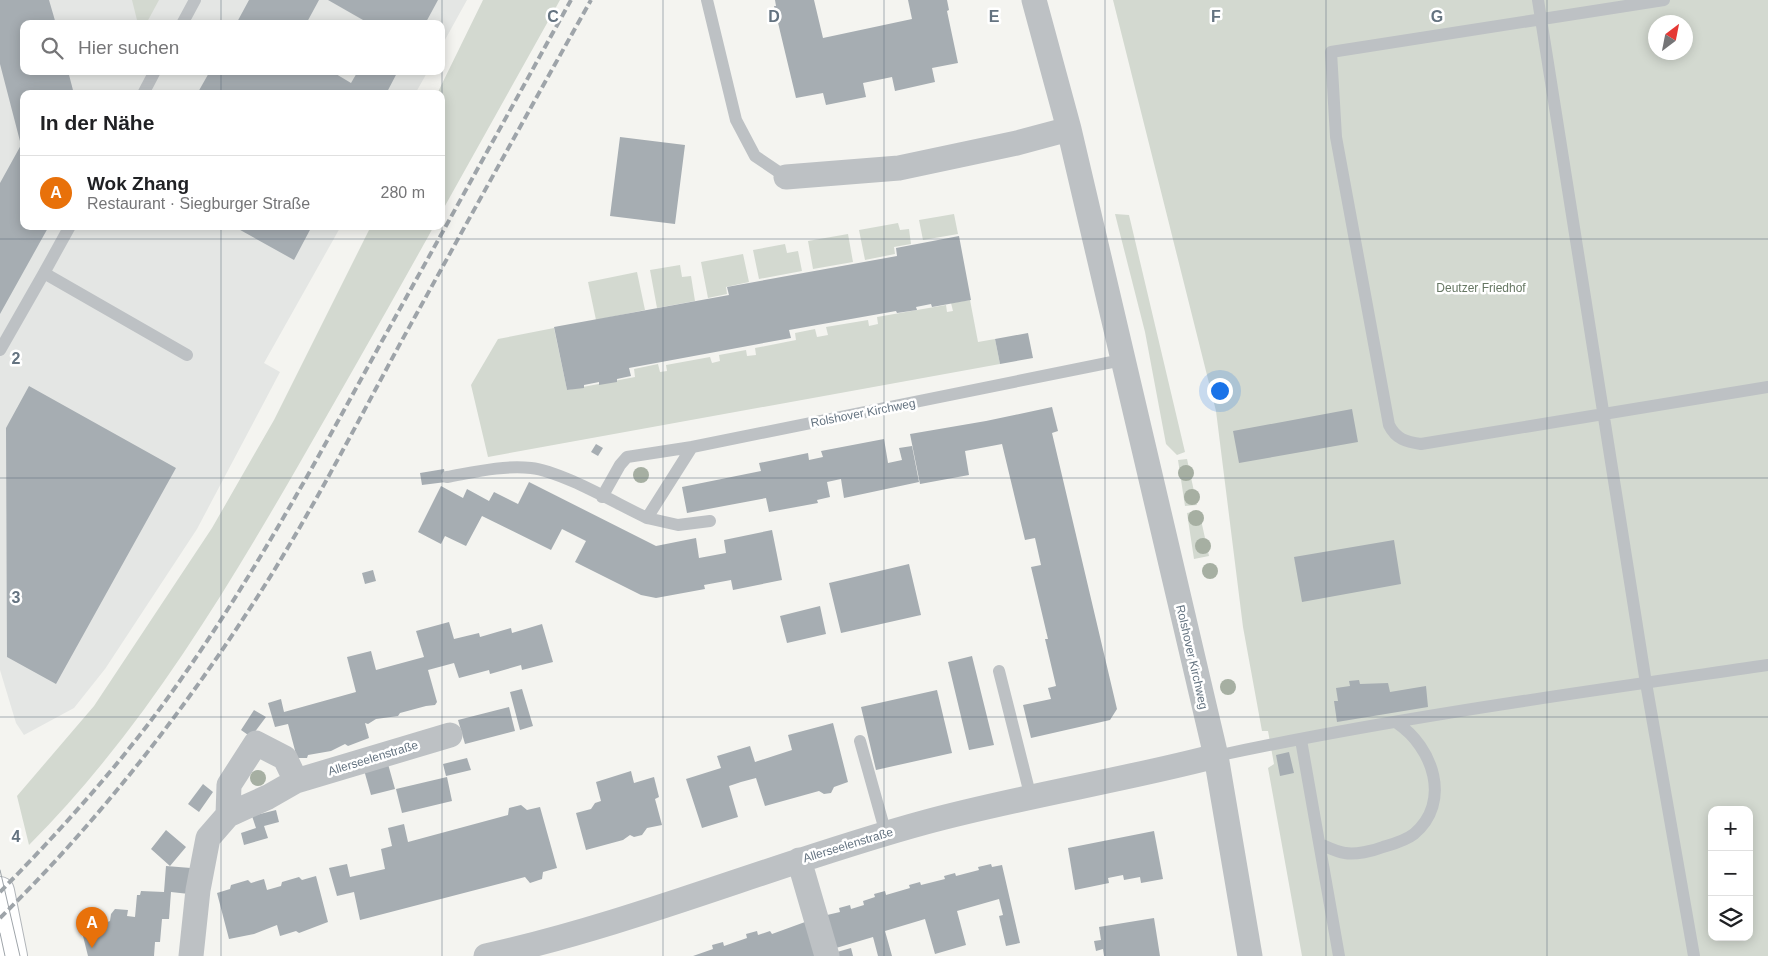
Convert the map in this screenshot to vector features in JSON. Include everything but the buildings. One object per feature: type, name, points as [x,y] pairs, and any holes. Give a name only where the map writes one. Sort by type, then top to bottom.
[{"type":"main road","points":[[0,891],[13,956]]},
{"type":"street","name":"Rolshover Kirchweg","points":[[1034,0],[1069,128],[1216,756],[1250,956]]},
{"type":"street","points":[[786,176],[899,168],[1017,143],[1069,128]]},
{"type":"street","name":"Allerseelenstraße","points":[[191,956],[198,890],[208,838],[228,814],[268,797],[296,781],[450,735]]},
{"type":"street","points":[[228,814],[229,785],[256,743],[285,758],[296,781]]},
{"type":"street","name":"Allerseelenstraße","points":[[486,956],[540,950],[584,932],[799,860],[928,822],[1216,756]]},
{"type":"street","points":[[799,860],[827,956]]},
{"type":"lane","points":[[184,20],[195,0]]},
{"type":"lane","points":[[707,0],[736,120],[755,156],[786,176]]},
{"type":"lane","points":[[1538,0],[1646,683],[1694,956]]},
{"type":"lane","points":[[1664,0],[1331,52],[1336,137],[1389,425],[1394,436],[1408,442],[1421,444],[1768,388]]},
{"type":"lane","points":[[145,90],[153,75]]},
{"type":"lane","points":[[0,350],[68,230]]},
{"type":"lane","points":[[44,273],[187,355]]},
{"type":"lane","name":"Rolshover Kirchweg","points":[[602,497],[627,457],[692,447],[1122,360]]},
{"type":"lane","points":[[647,518],[692,447]]},
{"type":"lane","points":[[447,476],[510,467],[533,468],[555,474],[647,518],[678,525],[710,521]]},
{"type":"lane","points":[[1216,756],[1397,723],[1768,664]]},
{"type":"lane","points":[[999,671],[1031,798]]},
{"type":"lane","points":[[1320,844],[1345,854],[1376,850],[1413,834],[1426,821],[1433,806],[1436,785],[1433,771],[1418,742],[1397,723]]},
{"type":"lane","points":[[1301,740],[1339,956]]},
{"type":"lane","points":[[860,741],[886,834]]},
{"type":"shaded area","points":[[0,0],[467,0],[445,40],[445,20],[20,20],[20,75],[426,75],[417,90],[20,90],[20,230],[339,230],[264,363],[280,372],[197,529],[105,669],[74,708],[24,735],[16,723],[0,670]]},
{"type":"green space","points":[[132,0],[159,0],[148,20],[137,20]]},
{"type":"green space","points":[[483,0],[560,0],[445,206],[445,90],[439,90]]},
{"type":"green space","name":"Deutzer Friedhof","points":[[1113,0],[1768,0],[1768,956],[1302,956],[1268,768],[1274,764],[1268,731],[1262,731],[1243,627],[1216,411]]},
{"type":"green space","points":[[954,214],[958,234],[923,240],[919,220]]},
{"type":"green space","points":[[1115,214],[1129,215],[1185,452],[1177,455],[1166,444],[1145,332]]},
{"type":"green space","points":[[898,223],[900,230],[909,229],[911,244],[894,247],[895,254],[865,260],[859,230]]},
{"type":"green space","points":[[369,230],[432,230],[294,473],[236,571],[174,668],[105,760],[29,845],[17,796],[94,706],[212,528],[274,420]]},
{"type":"green space","points":[[848,234],[853,262],[813,269],[808,241]]},
{"type":"green space","points":[[785,244],[787,253],[798,251],[802,271],[759,279],[753,250]]},
{"type":"green space","points":[[743,254],[749,282],[726,287],[727,294],[708,298],[701,262]]},
{"type":"green space","points":[[680,265],[682,277],[691,276],[695,301],[657,308],[650,270]]},
{"type":"green space","points":[[637,272],[645,310],[596,320],[588,282]]},
{"type":"green space","points":[[970,300],[978,342],[995,339],[1000,364],[488,457],[471,385],[498,339],[554,328],[567,390],[635,377],[634,369],[658,364],[660,372],[667,371],[666,365],[710,357],[712,363],[720,361],[719,355],[746,350],[747,356],[756,355],[755,348],[796,340],[795,333],[815,329],[817,337],[828,335],[826,327],[868,320],[869,326],[878,324],[877,317],[946,305],[947,312],[953,311],[951,303]]},
{"type":"green space","points":[[1187,459],[1197,505],[1185,506],[1178,460]]},
{"type":"green space","points":[[1199,511],[1209,556],[1194,559],[1187,513]]},
{"type":"tram line","points":[[0,870],[20,956]]},
{"type":"tram line","points":[[0,933],[5,956]]},
{"type":"railway","points":[[445,228],[571,0]]},
{"type":"railway","points":[[0,918],[71,843],[138,764],[170,723],[258,596],[314,502],[591,0]]},
{"type":"railway","points":[[0,892],[50,840],[144,730],[213,632],[264,551],[312,468],[444,230]]},
{"type":"place","name":"Wok Zhang","points":[[92,948]]}]
